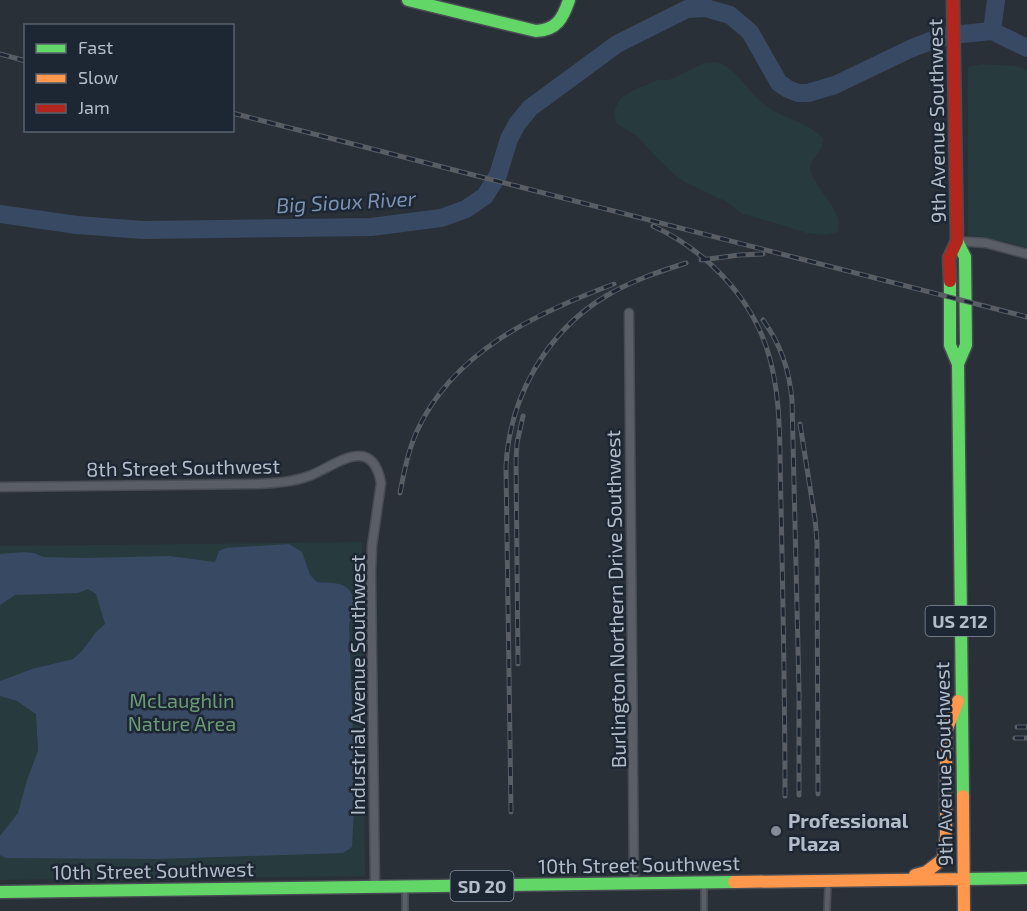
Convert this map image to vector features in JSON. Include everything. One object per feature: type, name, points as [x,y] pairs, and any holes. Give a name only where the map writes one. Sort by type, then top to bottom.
[{"type":"main road","points":[[408,0],[526,30],[549,30],[560,23],[568,0]]},
{"type":"main road","name":"9th Avenue Southwest","points":[[953,0],[957,241],[965,257],[966,345],[958,364],[964,911]]},
{"type":"main road","points":[[900,880],[926,872],[943,859],[946,836],[946,731],[961,693]]},
{"type":"main road","name":"10th Street Southwest","points":[[0,892],[1027,878]]},
{"type":"street","points":[[957,241],[986,243],[1027,254]]},
{"type":"street","name":"Burlington Northern Drive Southwest","points":[[629,313],[634,884]]},
{"type":"street","name":"8th Street Southwest","points":[[0,486],[281,483],[311,475],[352,456],[368,459],[375,465],[381,483]]},
{"type":"street","name":"Industrial Avenue Southwest","points":[[375,887],[370,573],[381,483]]},
{"type":"lane","points":[[827,911],[828,881]]},
{"type":"lane","points":[[704,882],[704,911]]},
{"type":"lane","points":[[405,911],[406,887]]},
{"type":"green space","points":[[716,62],[730,69],[765,105],[823,138],[823,144],[810,167],[814,179],[834,209],[839,224],[838,232],[823,235],[807,233],[741,213],[727,202],[675,175],[637,136],[617,124],[614,116],[615,108],[622,97],[658,80],[669,80],[704,63]]},
{"type":"green space","points":[[982,64],[1016,66],[1027,70],[1027,248],[968,235],[968,67]]},
{"type":"green space","name":"McLaughlin Nature Area","points":[[362,542],[365,876],[0,880],[0,546]]},
{"type":"water","name":"McLaughlin Nature Area","points":[[289,544],[302,552],[310,575],[317,582],[342,585],[351,592],[353,597],[349,625],[355,792],[352,847],[343,853],[158,859],[6,858],[0,855],[0,836],[18,813],[38,751],[36,714],[17,701],[0,696],[0,681],[32,669],[73,659],[105,624],[96,594],[88,589],[78,593],[15,595],[0,605],[0,554],[23,552],[43,557],[86,558],[170,556],[215,562],[219,551],[226,548]]},
{"type":"waterway","name":"Big Sioux River","points":[[992,31],[996,0]]},
{"type":"waterway","name":"Big Sioux River","points":[[0,214],[77,225],[143,230],[371,227],[441,218],[466,209],[485,196],[498,175],[509,139],[530,108],[617,44],[687,9],[706,8],[730,15],[750,32],[779,83],[798,93],[808,93],[835,85],[933,40],[952,35],[992,31]]},
{"type":"waterway","points":[[992,31],[1027,48]]},
{"type":"railway","points":[[0,54],[24,60]]},
{"type":"railway","points":[[234,114],[1027,317]]},
{"type":"railway","points":[[653,226],[706,260],[736,291],[758,327],[771,365],[778,404],[780,445],[785,796]]},
{"type":"railway","points":[[701,260],[763,254]]},
{"type":"railway","points":[[511,812],[506,467],[514,416],[535,369],[565,328],[606,296],[655,273],[686,263]]},
{"type":"railway","points":[[400,493],[417,431],[433,403],[452,379],[475,357],[527,322],[614,284]]},
{"type":"railway","points":[[763,320],[783,358],[792,400],[799,690],[799,795]]},
{"type":"railway","points":[[518,664],[516,460],[523,416]]},
{"type":"railway","points":[[800,424],[817,541],[818,794]]},
{"type":"railway","points":[[1017,727],[1027,727]]},
{"type":"railway","points":[[1015,738],[1027,738]]},
{"type":"traffic: fast","points":[[408,0],[536,31],[549,28],[558,22],[569,0]]},
{"type":"traffic: fast","points":[[957,241],[965,257],[966,345],[958,364]]},
{"type":"traffic: fast","points":[[950,281],[950,345],[958,364],[963,796]]},
{"type":"traffic: fast","points":[[964,879],[1027,878]]},
{"type":"traffic: fast","points":[[0,892],[734,882]]},
{"type":"traffic: slow","points":[[915,875],[926,872],[943,859],[946,836],[946,731],[958,701]]},
{"type":"traffic: slow","points":[[963,796],[964,911]]},
{"type":"traffic: slow","points":[[734,882],[964,879]]},
{"type":"traffic: jam","points":[[950,281],[949,258],[957,241],[953,0]]},
{"type":"place","name":"Professional Plaza","points":[[776,831]]}]
